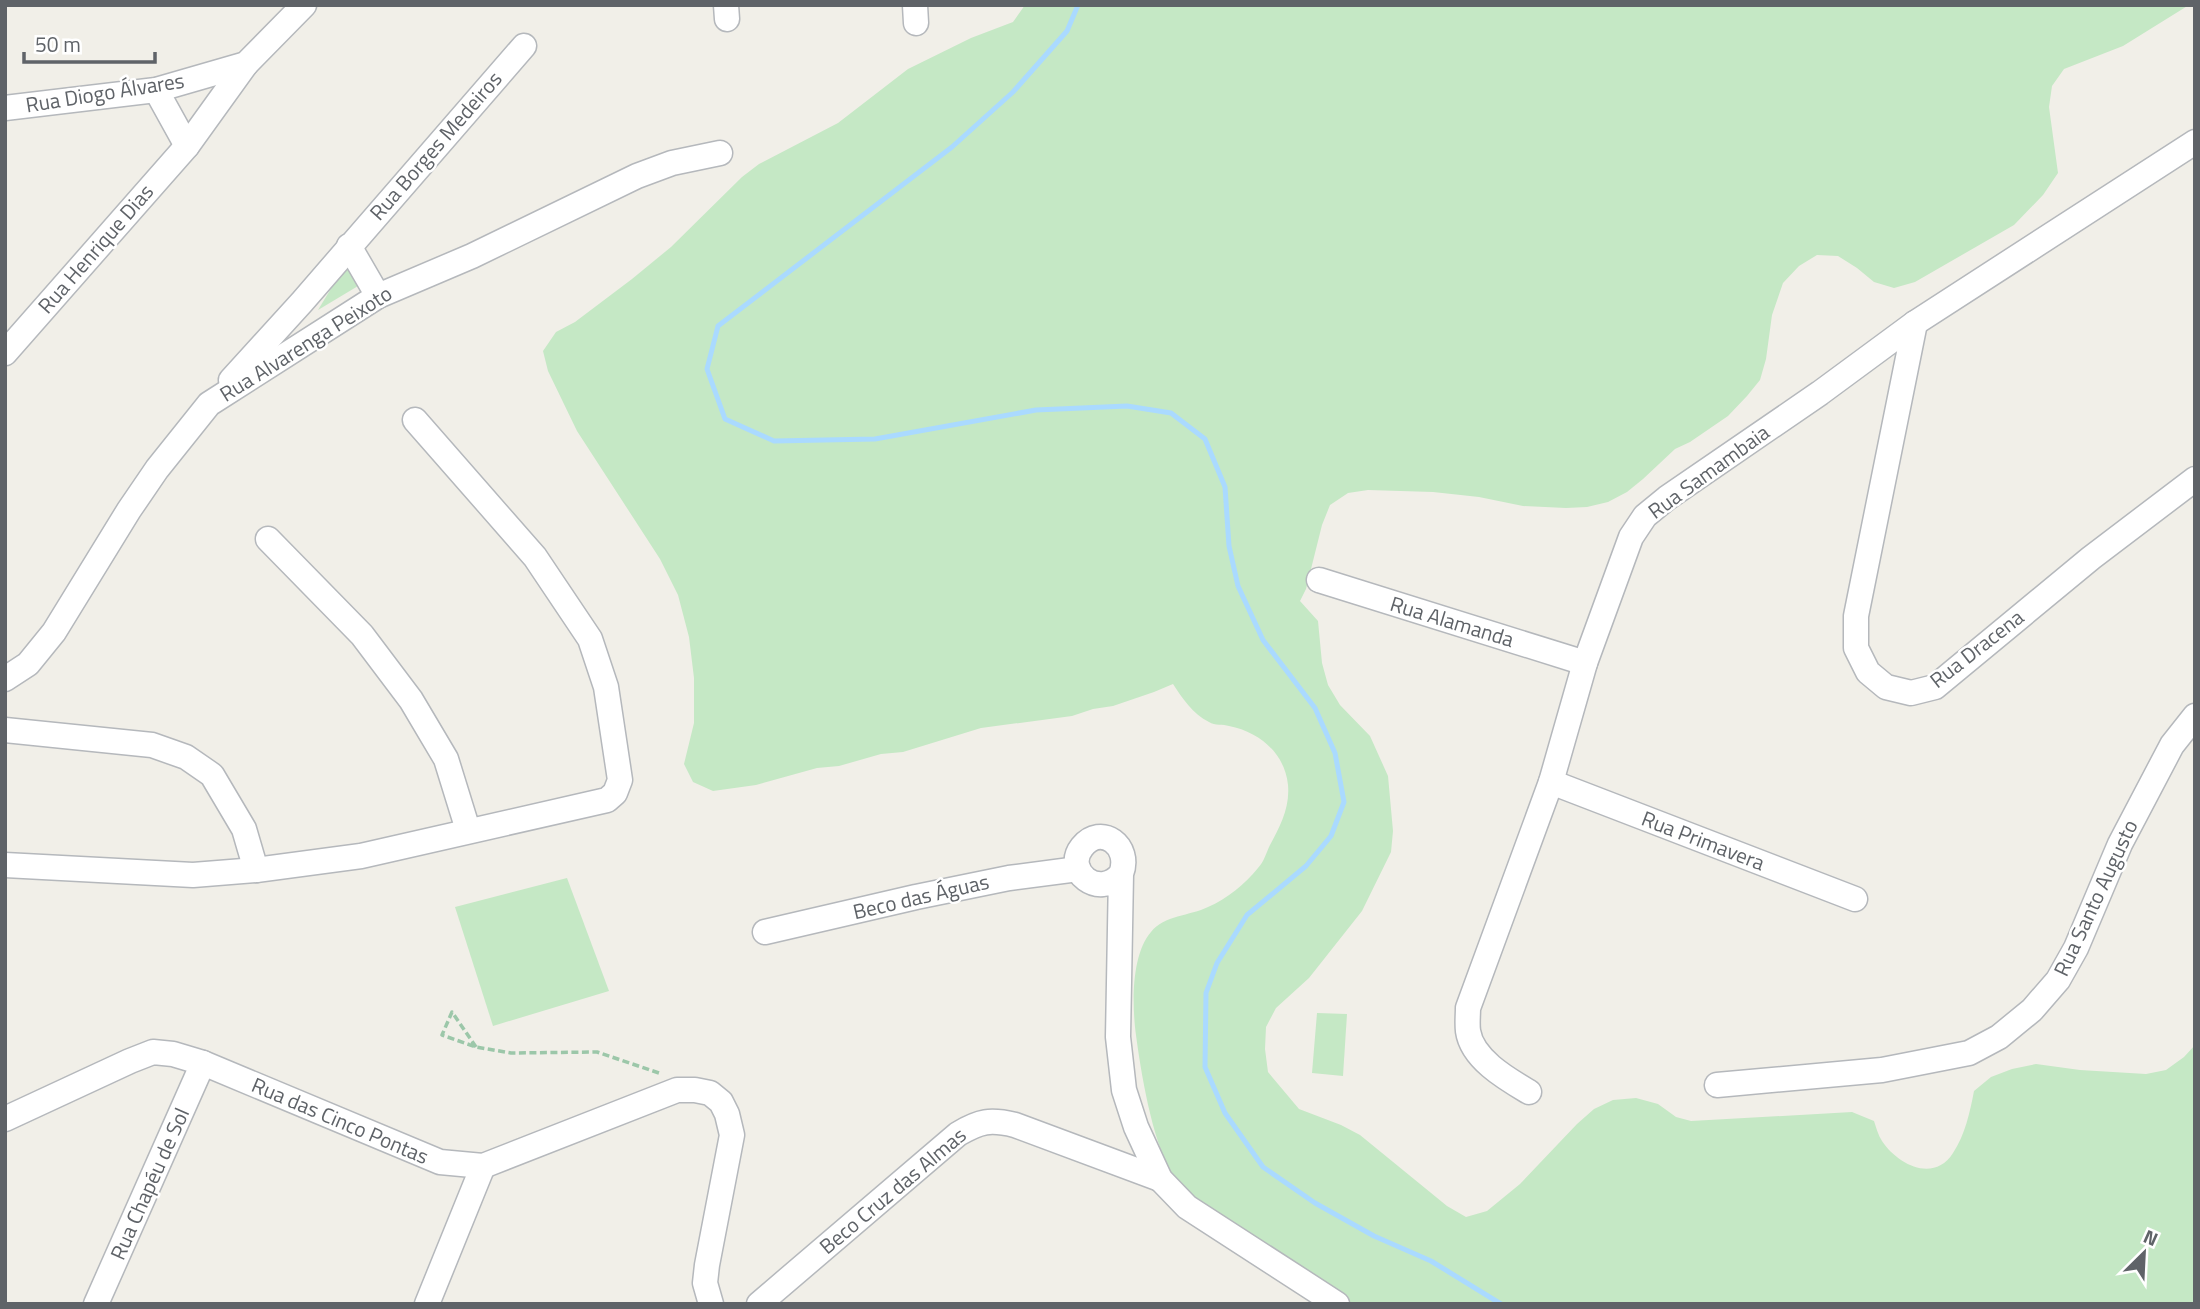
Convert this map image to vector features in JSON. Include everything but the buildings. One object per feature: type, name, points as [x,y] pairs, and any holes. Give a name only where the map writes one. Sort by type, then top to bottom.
[{"type":"street","name":"Rua Diogo Álvares","points":[[5,108],[156,90],[246,64],[304,5]]},
{"type":"street","name":"Rua Borges Medeiros","points":[[209,404],[302,302],[524,46]]},
{"type":"street","name":"Rua Henrique Dias","points":[[5,353],[187,146],[246,64]]},
{"type":"street","points":[[190,81],[200,88],[214,107]]},
{"type":"street","points":[[156,90],[187,146]]},
{"type":"street","name":"Rua Samambaia","points":[[1529,1092],[1501,1075],[1478,1053],[1468,1032],[1468,1008],[1551,782],[1585,663],[1631,537],[1645,516],[1915,323],[2195,142]]},
{"type":"street","name":"Rua Alvarenga Peixoto","points":[[5,679],[28,664],[54,632],[129,510],[157,469],[209,404],[377,296],[472,256],[637,176],[672,163],[720,153]]},
{"type":"street","points":[[349,246],[377,296]]},
{"type":"street","points":[[302,302],[321,333]]},
{"type":"street","name":"Rua Dracena","points":[[1915,323],[1856,616],[1856,648],[1868,672],[1886,687],[1912,694],[1935,687],[2091,558],[2195,479]]},
{"type":"street","points":[[5,865],[193,875],[256,870],[361,856],[607,800],[615,793],[620,780],[606,687],[590,639],[535,557],[415,420]]},
{"type":"street","points":[[268,539],[362,635],[411,700],[446,758],[468,830]]},
{"type":"street","name":"Rua Alamanda","points":[[1319,580],[1585,663]]},
{"type":"street","name":"Rua Santo Augusto","points":[[1717,1085],[1882,1070],[1969,1053],[2008,1030],[2032,1010],[2059,980],[2076,948],[2120,844],[2172,745],[2195,716]]},
{"type":"street","points":[[5,730],[152,745],[186,757],[212,775],[244,829],[256,870]]},
{"type":"street","name":"Rua Primavera","points":[[1551,782],[1855,899]]},
{"type":"street","points":[[1121,874],[1102,885],[1088,881],[1078,869],[1078,853],[1082,846],[1096,838],[1112,840],[1123,852],[1125,859],[1121,874],[1118,1037],[1124,1090],[1136,1127],[1160,1179],[1187,1207],[1337,1304]]},
{"type":"street","name":"Beco das Águas","points":[[765,932],[983,883],[1078,869]]},
{"type":"street","name":"Rua das Cinco Pontas","points":[[5,1119],[130,1060],[153,1052],[173,1054],[203,1063],[440,1163],[483,1166],[677,1090],[710,1093],[721,1102],[732,1135],[707,1265],[705,1283],[711,1304]]},
{"type":"street","name":"Rua Chapéu de Sol","points":[[96,1304],[203,1063]]},
{"type":"street","name":"Beco Cruz das Almas","points":[[759,1304],[958,1134],[973,1125],[993,1120],[1014,1125],[1160,1179]]},
{"type":"street","points":[[428,1304],[483,1166]]},
{"type":"path","points":[[476,1047],[452,1013],[442,1035],[476,1047],[511,1053],[597,1052],[668,1076],[677,1090]]},
{"type":"green space","points":[[1025,5],[2189,5],[2123,46],[2064,69],[2052,86],[2049,107],[2058,173],[2043,195],[2014,225],[1915,282],[1894,288],[1874,282],[1838,256],[1817,255],[1799,266],[1783,283],[1772,315],[1760,380],[1728,416],[1675,449],[1627,492],[1608,502],[1566,508],[1523,506],[1479,497],[1433,492],[1368,490],[1348,493],[1330,505],[1322,525],[1306,589],[1300,601],[1318,621],[1322,663],[1328,685],[1340,705],[1370,736],[1388,776],[1393,831],[1391,852],[1362,911],[1309,978],[1276,1008],[1266,1027],[1265,1049],[1268,1072],[1299,1109],[1360,1135],[1447,1206],[1466,1217],[1487,1211],[1520,1184],[1594,1109],[1613,1100],[1636,1098],[1658,1104],[1676,1117],[1691,1121],[1852,1112],[1874,1121],[1882,1141],[1897,1157],[1906,1163],[1926,1169],[1945,1162],[1953,1153],[1964,1131],[1974,1091],[1991,1077],[2036,1064],[2146,1074],[2166,1070],[2195,1045],[2195,1304],[1350,1304],[1314,1284],[1263,1249],[1180,1184],[1171,1172],[1158,1142],[1141,1068],[1135,1023],[1134,981],[1144,942],[1156,926],[1163,922],[1201,910],[1229,895],[1262,863],[1284,816],[1288,793],[1282,764],[1269,746],[1251,733],[1203,719],[1188,705],[1173,684],[1113,706],[1072,716],[981,728],[903,752],[817,768],[756,785],[713,791],[693,782],[684,764],[694,723],[694,678],[689,637],[678,595],[660,559],[577,431],[548,371],[543,351],[556,332],[575,322],[671,247],[742,177],[759,164],[838,123],[908,69],[971,38],[1013,22]]},
{"type":"green space","points":[[346,264],[363,283],[318,310]]},
{"type":"green space","points":[[567,878],[609,991],[493,1026],[455,907]]},
{"type":"green space","points":[[1317,1013],[1347,1014],[1343,1076],[1312,1073]]},
{"type":"waterway","points":[[1078,5],[1067,31],[1013,92],[952,147],[718,326],[707,369],[725,419],[774,441],[875,439],[1036,410],[1127,406],[1171,413],[1205,439],[1225,487],[1229,546],[1238,586],[1263,640],[1315,708],[1335,753],[1344,802],[1331,836],[1306,866],[1247,915],[1217,963],[1206,993],[1205,1067],[1225,1113],[1263,1167],[1315,1203],[1374,1236],[1431,1261],[1501,1304]]}]
